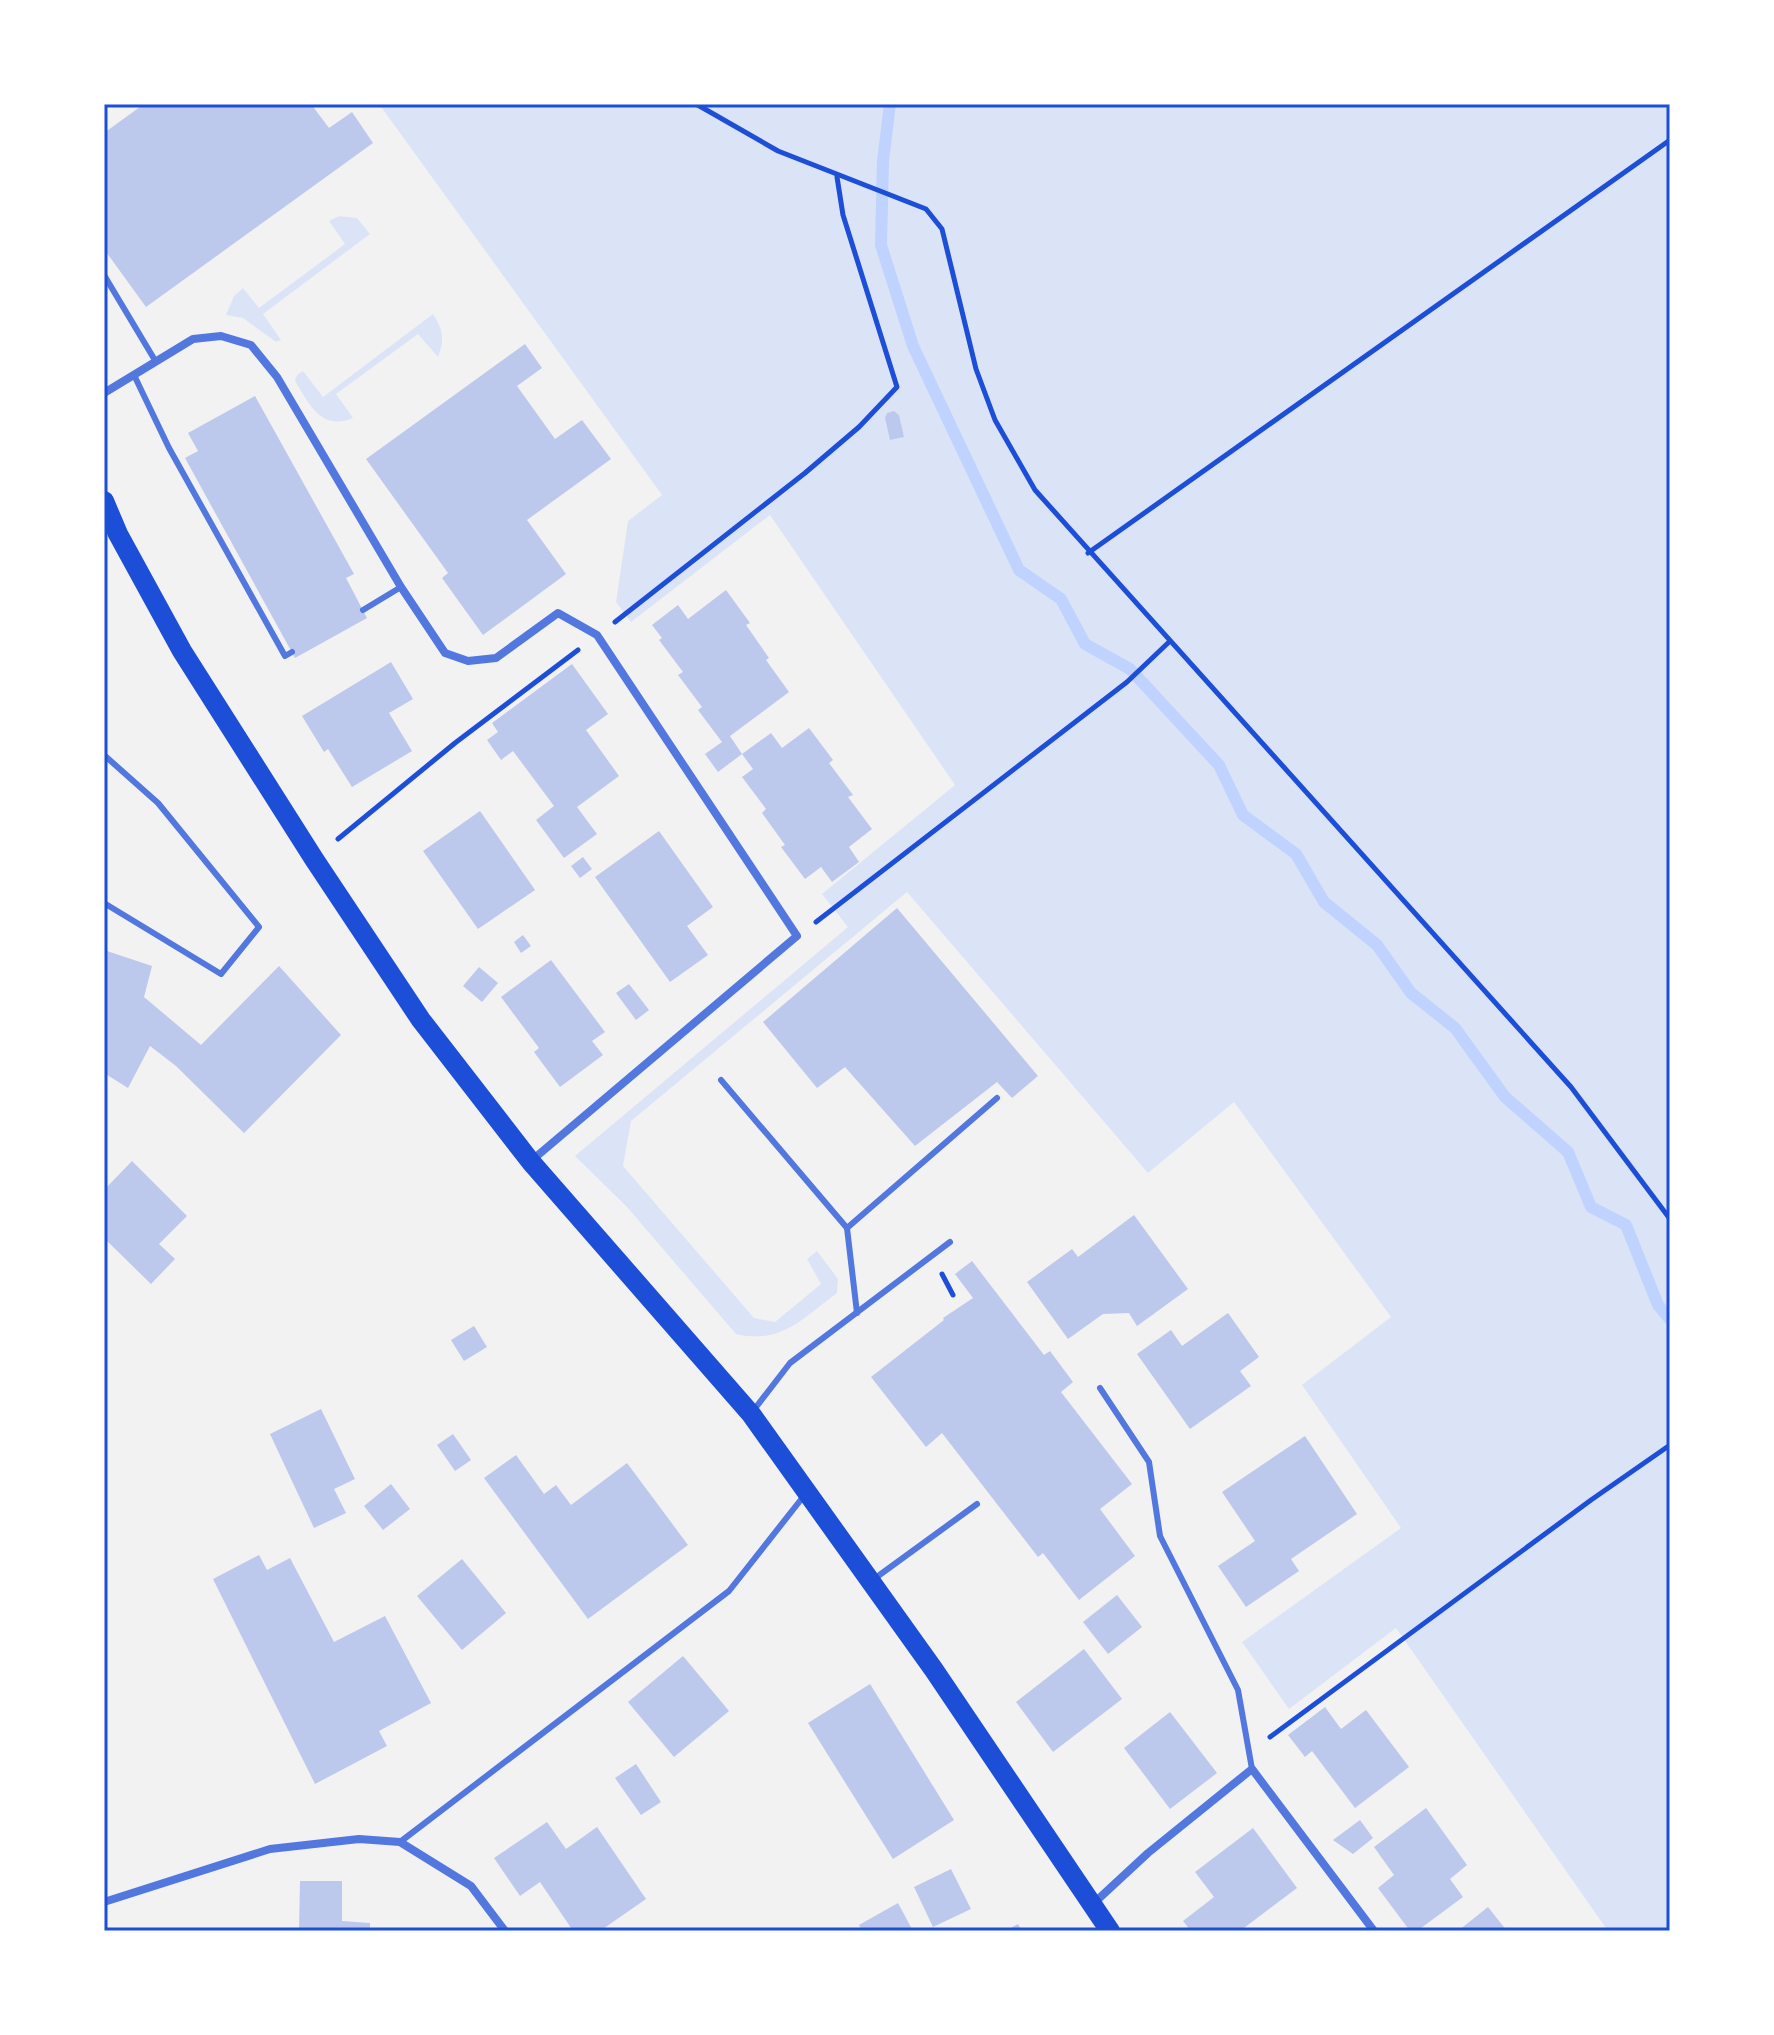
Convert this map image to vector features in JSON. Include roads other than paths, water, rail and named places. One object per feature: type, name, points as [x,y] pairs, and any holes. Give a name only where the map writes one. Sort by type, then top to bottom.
[{"type":"main road","points":[[104,501],[118,534],[182,651],[421,1020],[531,1162],[751,1414],[871,1581],[1110,1931]]},
{"type":"street","points":[[104,393],[193,339],[221,336],[251,345],[277,377],[401,587],[445,653],[468,661],[496,658],[558,613],[597,635],[797,936],[531,1162]]},
{"type":"street","points":[[1093,1904],[1148,1853],[1252,1769],[1374,1931]]},
{"type":"street","points":[[104,1902],[270,1849],[359,1839],[400,1842],[471,1886],[505,1931]]},
{"type":"lane","points":[[104,275],[156,362]]},
{"type":"lane","points":[[134,375],[169,448],[285,656],[292,652]]},
{"type":"lane","points":[[363,610],[401,587]]},
{"type":"lane","points":[[104,755],[158,803],[259,927],[221,974],[104,903]]},
{"type":"lane","points":[[721,1080],[847,1228],[857,1313]]},
{"type":"lane","points":[[847,1228],[997,1098]]},
{"type":"lane","points":[[751,1414],[790,1363],[950,1242]]},
{"type":"lane","points":[[1100,1388],[1149,1462],[1160,1536],[1238,1690],[1252,1769]]},
{"type":"lane","points":[[400,1842],[729,1591],[808,1491]]},
{"type":"lane","points":[[871,1581],[977,1504]]},
{"type":"waterway","points":[[890,104],[883,161],[881,245],[913,346],[1019,570],[1061,599],[1085,644],[1130,669],[1219,765],[1243,815],[1296,854],[1324,902],[1377,945],[1411,993],[1455,1028],[1505,1097],[1568,1152],[1591,1207],[1626,1225],[1658,1305],[1670,1319]]}]
